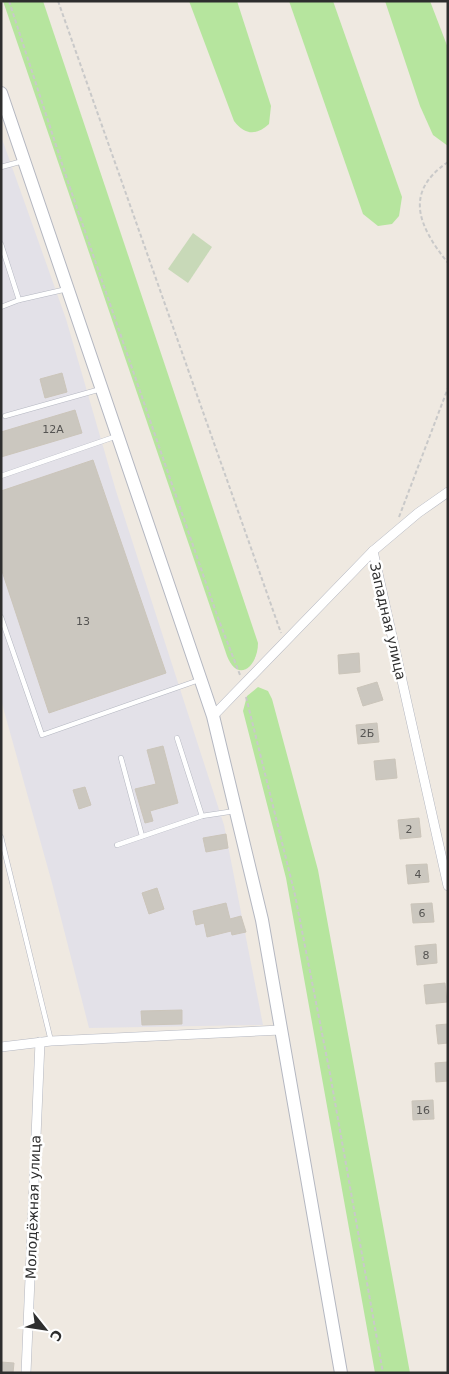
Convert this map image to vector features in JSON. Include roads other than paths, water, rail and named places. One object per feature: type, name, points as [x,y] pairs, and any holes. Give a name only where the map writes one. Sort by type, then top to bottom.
[{"type":"street","points":[[1,93],[119,435],[213,716],[262,920],[341,1373]]},
{"type":"street","points":[[373,551],[448,492]]},
{"type":"street","name":"Западная улица","points":[[213,716],[373,551]]},
{"type":"street","name":"Западная улица","points":[[373,551],[448,886]]},
{"type":"street","points":[[1,1048],[51,1041],[281,1030]]},
{"type":"street","name":"Молодёжная улица","points":[[26,1373],[40,1042]]},
{"type":"lane","points":[[1,167],[24,161]]},
{"type":"lane","points":[[1,244],[19,300]]},
{"type":"lane","points":[[1,307],[19,300],[68,289]]},
{"type":"lane","points":[[5,416],[103,389]]},
{"type":"lane","points":[[1,476],[119,435]]},
{"type":"lane","points":[[1,617],[42,735],[201,680]]},
{"type":"lane","points":[[177,738],[202,816]]},
{"type":"lane","points":[[121,758],[142,836]]},
{"type":"lane","points":[[117,845],[202,816],[237,811]]},
{"type":"lane","points":[[1,837],[51,1041]]}]
